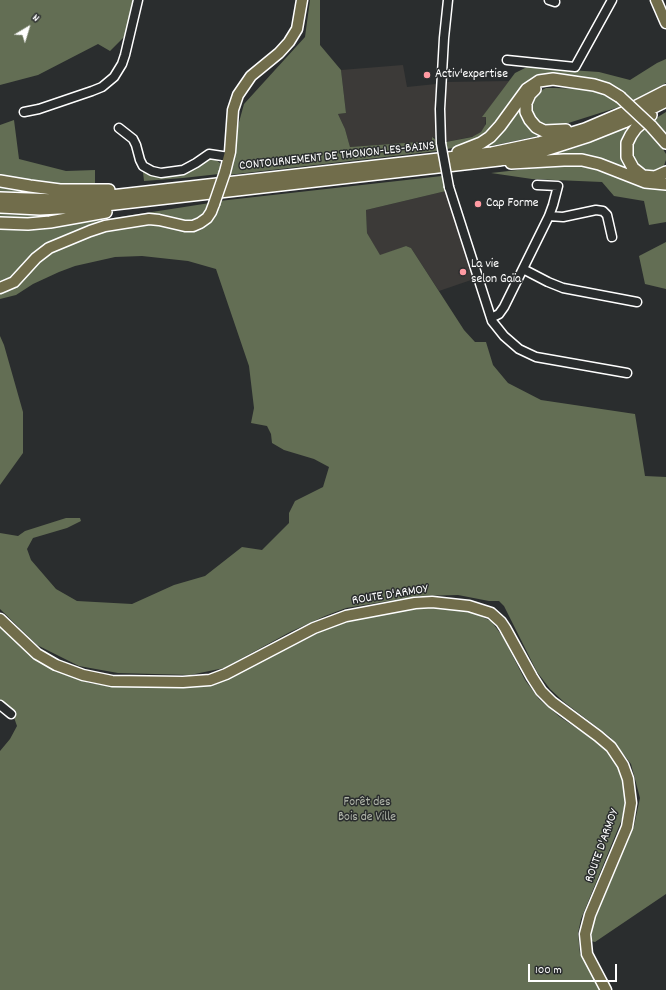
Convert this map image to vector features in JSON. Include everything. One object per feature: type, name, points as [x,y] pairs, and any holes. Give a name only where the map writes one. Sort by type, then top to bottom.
[{"type":"highway","points":[[438,159],[472,148],[486,141],[497,130],[524,92],[530,86],[543,80],[558,80],[594,85],[607,89],[620,96],[666,143]]},
{"type":"highway","points":[[558,80],[540,85],[530,94],[526,107],[530,120],[540,129],[548,132],[585,129]]},
{"type":"highway","name":"CONTOURNEMENT DE THONON-LES-BAINS","points":[[0,198],[58,200],[476,155],[524,147],[585,129],[625,112],[666,91]]},
{"type":"highway","points":[[666,102],[633,131],[627,143],[627,152],[629,161],[633,168],[643,176],[655,177],[666,172]]},
{"type":"highway","name":"CONTOURNEMENT DE THONON-LES-BAINS","points":[[0,207],[40,209],[79,208],[462,165],[518,157],[572,142],[624,122],[666,102]]},
{"type":"highway","points":[[462,165],[582,160],[599,164],[645,182],[666,184]]},
{"type":"highway","points":[[0,181],[60,190],[162,190]]},
{"type":"highway","points":[[0,223],[38,223],[65,220],[172,198]]},
{"type":"main road","points":[[0,288],[14,282],[36,258],[49,248],[90,231],[105,226],[149,219],[184,226],[193,226],[207,218],[214,204],[229,157],[232,118],[238,95],[252,76],[290,42],[297,29],[302,0]]},
{"type":"main road","points":[[656,0],[666,23]]},
{"type":"main road","name":"ROUTE D'ARMOY","points":[[0,619],[37,654],[56,664],[84,675],[112,681],[183,682],[203,681],[226,674],[314,628],[346,616],[415,603],[432,602],[469,606],[491,613],[505,628],[541,691],[552,702],[611,747],[623,765],[628,779],[632,803],[627,827],[590,915],[584,934],[587,954],[606,990]]},
{"type":"street","points":[[24,112],[39,109],[92,91],[102,87],[114,77],[122,64],[125,55],[138,0]]},
{"type":"street","points":[[448,0],[444,38],[439,133],[449,187],[491,318],[495,326],[506,339],[530,355],[627,373]]},
{"type":"street","points":[[508,60],[575,67],[612,0]]},
{"type":"street","points":[[119,128],[133,139],[143,166],[152,171],[167,173],[183,170],[209,154],[229,157]]},
{"type":"street","points":[[491,318],[503,309],[549,216],[558,186],[537,185]]},
{"type":"street","points":[[549,216],[563,217],[596,210],[603,211],[606,215],[612,237]]},
{"type":"street","points":[[523,269],[563,288],[637,302]]},
{"type":"street","points":[[0,705],[11,714]]},
{"type":"shaded area","points":[[403,65],[407,87],[447,82],[509,81],[483,116],[486,117],[485,127],[475,136],[446,142],[433,137],[432,141],[350,147],[345,129],[338,114],[346,113],[341,70]]},
{"type":"shaded area","points":[[446,191],[474,279],[439,291],[411,248],[406,246],[380,256],[367,233],[366,210]]},
{"type":"green space","points":[[0,0],[133,0],[125,36],[110,51],[98,44],[38,75],[0,85]]},
{"type":"green space","points":[[310,0],[320,0],[320,45],[341,70],[346,113],[338,114],[345,129],[350,147],[432,141],[432,137],[435,139],[437,151],[228,175],[235,153],[236,133],[244,104],[305,37]]},
{"type":"green space","points":[[666,59],[666,83],[633,101],[619,89],[591,79],[555,74],[543,74],[538,76],[527,82],[486,136],[460,147],[447,149],[446,142],[472,137],[481,132],[486,124],[486,117],[482,117],[515,73],[527,67],[599,72],[630,80]]},
{"type":"green space","points":[[546,88],[579,89],[603,93],[622,106],[559,126],[544,125],[534,118],[531,106],[533,98],[538,92]]},
{"type":"green space","points":[[519,104],[543,135],[486,147],[496,136]]},
{"type":"green space","points":[[666,112],[666,134],[653,120]]},
{"type":"green space","points":[[14,120],[19,159],[66,171],[95,170],[95,183],[48,183],[0,175],[0,125]]},
{"type":"green space","points":[[634,124],[629,133],[633,173],[602,163],[534,160],[584,145]]},
{"type":"green space","points":[[644,127],[656,138],[666,154],[666,160],[662,171],[656,174],[644,170],[636,164],[632,154],[634,140]]},
{"type":"green space","points":[[209,158],[215,159],[220,163],[221,168],[219,174],[144,181],[143,172],[162,175]]},
{"type":"green space","points":[[561,165],[581,165],[599,169],[641,186],[666,187],[666,222],[649,225],[644,201],[614,196],[602,182],[532,179],[491,173]]},
{"type":"green space","points":[[442,176],[446,191],[366,210],[367,233],[380,255],[406,246],[411,248],[464,330],[475,342],[486,342],[493,365],[508,383],[541,400],[635,414],[645,476],[666,477],[666,894],[595,942],[591,941],[592,926],[634,826],[640,798],[631,764],[610,737],[564,702],[550,689],[537,672],[504,606],[499,601],[489,601],[458,595],[419,596],[346,608],[290,632],[224,668],[190,675],[118,673],[79,666],[37,645],[0,609],[0,533],[18,536],[25,531],[66,518],[80,518],[81,521],[67,528],[33,538],[27,549],[31,560],[56,589],[77,601],[132,604],[174,585],[205,576],[242,547],[262,550],[289,523],[289,513],[295,501],[323,487],[329,467],[314,459],[284,450],[272,443],[271,434],[267,426],[251,423],[254,408],[249,366],[216,269],[188,261],[142,256],[115,257],[75,266],[59,272],[33,284],[16,295],[0,299],[0,292],[55,250],[110,229],[152,223],[184,231],[195,231],[201,230],[212,219],[219,201]]},
{"type":"green space","points":[[0,183],[57,194],[0,192]]},
{"type":"green space","points":[[210,203],[202,215],[190,221],[153,214],[107,221],[44,246],[23,263],[21,271],[16,276],[0,284],[0,228],[68,225]]},
{"type":"green space","points":[[0,214],[26,215],[64,216],[0,220]]},
{"type":"green space","points":[[666,242],[666,289],[645,284],[639,256]]},
{"type":"green space","points":[[0,336],[4,345],[23,412],[23,453],[0,485]]},
{"type":"green space","name":"Forêt des Bois de Ville","points":[[430,607],[471,612],[491,621],[503,637],[525,680],[539,699],[560,717],[609,750],[621,766],[626,798],[622,819],[581,919],[578,933],[580,954],[583,956],[602,990],[0,990],[0,751],[10,739],[17,726],[11,709],[0,700],[0,624],[54,669],[89,683],[117,687],[202,687],[223,681],[342,621],[401,610]]},
{"type":"place","name":"Activ'expertise","points":[[427,75]]},
{"type":"place","name":"Cap Forme","points":[[478,204]]},
{"type":"place","name":"La vie selon Gaïa","points":[[463,272]]}]
